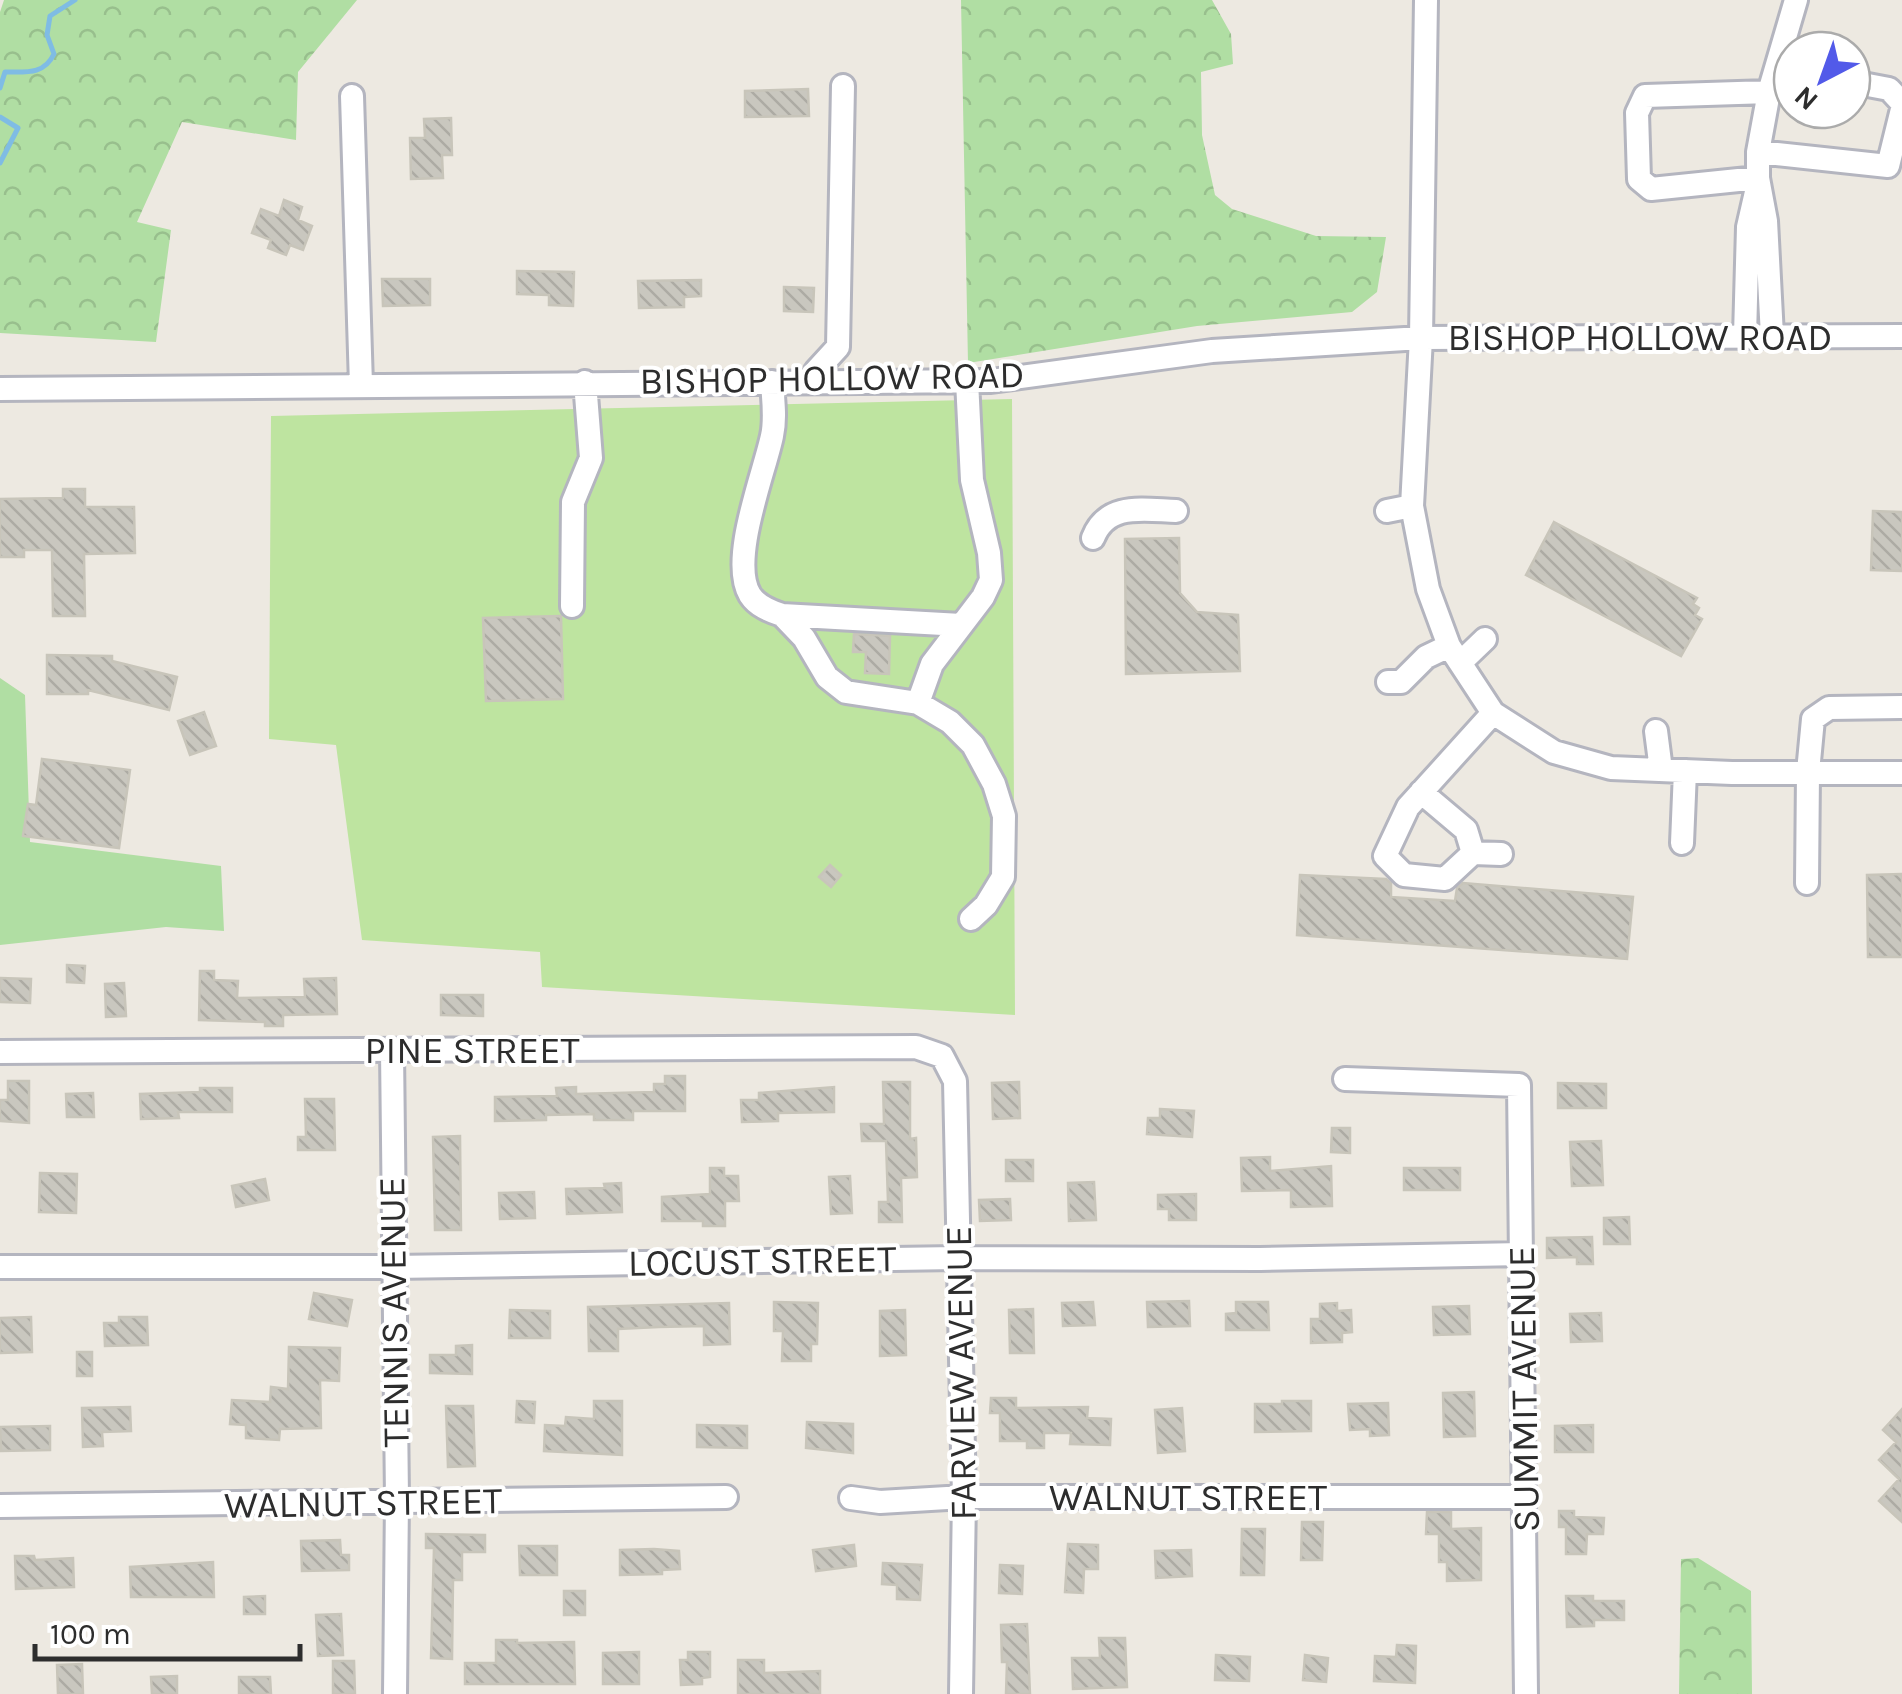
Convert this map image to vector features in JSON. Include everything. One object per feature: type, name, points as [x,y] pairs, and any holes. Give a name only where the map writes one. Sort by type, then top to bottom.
[{"type":"street","points":[[1426,0],[1421,338],[1412,506],[1428,589],[1454,654],[1493,713],[1554,752],[1611,768],[1902,773]]},
{"type":"street","points":[[1790,30],[1796,0]]},
{"type":"street","points":[[1758,178],[1650,189],[1639,179],[1637,113],[1645,96],[1772,79]]},
{"type":"street","points":[[1758,152],[1888,166],[1902,106],[1889,88],[1872,85]]},
{"type":"street","points":[[814,382],[816,370],[838,346],[843,86]]},
{"type":"street","points":[[352,96],[362,385]]},
{"type":"street","points":[[1772,105],[1758,152],[1772,336]]},
{"type":"street","points":[[1746,336],[1748,226],[1758,178]]},
{"type":"street","name":"BISHOP HOLLOW ROAD","points":[[0,390],[990,381],[1212,351],[1421,338],[1902,336]]},
{"type":"street","points":[[918,703],[932,664],[983,597],[991,580],[989,553],[972,480],[968,381]]},
{"type":"street","points":[[572,606],[567,502],[599,454],[585,382]]},
{"type":"street","points":[[772,382],[773,433],[748,526],[743,572],[750,595],[766,609],[782,615],[960,625]]},
{"type":"street","points":[[1387,511],[1412,506]]},
{"type":"street","points":[[1093,538],[1106,517],[1124,509],[1176,511]]},
{"type":"street","points":[[782,615],[804,638],[826,676],[846,692],[918,703],[950,722],[973,745],[994,784],[1004,816],[1002,878],[986,905],[971,919]]},
{"type":"street","points":[[1388,682],[1401,682],[1426,658],[1454,654],[1485,638]]},
{"type":"street","points":[[1807,882],[1808,772],[1813,719],[1829,708],[1902,707]]},
{"type":"street","points":[[1493,713],[1408,799],[1377,856],[1404,875],[1445,879],[1473,853],[1501,854]]},
{"type":"street","points":[[1656,731],[1673,771],[1682,844]]},
{"type":"street","points":[[1408,799],[1466,830],[1473,853]]},
{"type":"street","name":"PINE STREET","points":[[0,1052],[916,1047],[942,1056]]},
{"type":"street","name":"TENNIS AVENUE","points":[[392,1050],[395,1694]]},
{"type":"street","name":"FARVIEW AVENUE","points":[[942,1056],[955,1081],[964,1497],[962,1694]]},
{"type":"street","name":"SUMMIT AVENUE","points":[[1345,1078],[1519,1084],[1524,1254],[1526,1694]]},
{"type":"street","name":"LOCUST STREET","points":[[0,1267],[392,1267],[1524,1254]]},
{"type":"street","name":"WALNUT STREET","points":[[0,1506],[726,1497]]},
{"type":"street","name":"WALNUT STREET","points":[[852,1498],[880,1502],[964,1497],[1526,1498]]},
{"type":"green space","points":[[4,0],[357,0],[298,72],[296,140],[182,122],[137,222],[171,230],[156,342],[0,333],[0,12]]},
{"type":"green space","points":[[961,0],[1212,0],[1231,34],[1233,64],[1201,72],[1202,135],[1215,195],[1232,209],[1316,236],[1386,237],[1377,292],[1352,312],[1197,326],[968,363]]},
{"type":"green space","points":[[1012,399],[1015,1015],[542,987],[540,952],[362,940],[336,745],[269,739],[271,416]]},
{"type":"green space","points":[[0,678],[25,695],[30,842],[221,866],[224,931],[166,927],[0,945]]},
{"type":"green space","points":[[1698,1558],[1751,1591],[1752,1694],[1679,1694],[1681,1559]]},
{"type":"building","points":[[808,89],[809,116],[745,117],[745,91]]},
{"type":"building","points":[[451,118],[452,155],[442,155],[443,178],[411,179],[410,138],[425,138],[424,119]]},
{"type":"building","points":[[284,200],[302,207],[298,220],[312,226],[303,250],[290,245],[286,255],[268,248],[271,240],[252,233],[261,209],[279,216]]},
{"type":"building","points":[[517,271],[574,272],[573,306],[549,305],[549,295],[517,294]]},
{"type":"building","points":[[382,279],[430,279],[430,305],[383,306]]},
{"type":"building","points":[[701,280],[701,296],[684,297],[684,307],[639,308],[638,281]]},
{"type":"building","points":[[784,287],[814,288],[813,312],[784,311]]},
{"type":"building","points":[[63,489],[85,489],[85,507],[134,507],[135,553],[84,554],[85,616],[53,616],[52,550],[24,550],[24,557],[0,557],[0,499],[63,498]]},
{"type":"building","points":[[1873,511],[1902,512],[1902,571],[1871,570]]},
{"type":"building","points":[[1554,522],[1697,598],[1693,604],[1699,608],[1695,615],[1702,619],[1681,656],[1526,575]]},
{"type":"building","points":[[1179,538],[1180,593],[1197,612],[1238,615],[1240,671],[1126,674],[1125,539]]},
{"type":"building","points":[[561,616],[563,699],[486,701],[483,618]]},
{"type":"building","points":[[854,634],[890,636],[889,674],[865,673],[866,652],[853,652]]},
{"type":"building","points":[[47,655],[112,656],[112,661],[177,677],[169,710],[88,690],[88,694],[47,694]]},
{"type":"building","points":[[204,712],[216,746],[190,755],[178,721]]},
{"type":"building","points":[[42,759],[130,770],[119,848],[23,836],[28,804],[36,805]]},
{"type":"building","points":[[830,865],[841,875],[831,887],[819,877]]},
{"type":"building","points":[[1902,874],[1902,957],[1868,957],[1867,875]]},
{"type":"building","points":[[1300,875],[1386,879],[1391,883],[1391,897],[1455,901],[1457,888],[1463,883],[1633,897],[1627,959],[1297,935]]},
{"type":"building","points":[[67,965],[85,966],[84,983],[67,982]]},
{"type":"building","points":[[200,971],[214,971],[214,980],[238,981],[237,998],[305,997],[304,979],[336,978],[337,1014],[283,1015],[283,1026],[199,1020]]},
{"type":"building","points":[[0,978],[31,979],[30,1003],[0,1002]]},
{"type":"building","points":[[124,983],[126,1016],[106,1017],[105,984]]},
{"type":"building","points":[[441,995],[483,995],[483,1016],[441,1015]]},
{"type":"building","points":[[665,1076],[685,1076],[685,1111],[633,1111],[633,1120],[594,1120],[594,1114],[495,1121],[495,1097],[557,1096],[556,1088],[576,1087],[576,1094],[654,1092],[654,1084],[665,1084]]},
{"type":"building","points":[[8,1081],[29,1081],[29,1123],[0,1121],[0,1100],[8,1100]]},
{"type":"building","points":[[883,1082],[910,1082],[910,1139],[916,1138],[917,1177],[901,1178],[902,1222],[879,1222],[879,1202],[888,1202],[886,1141],[862,1141],[861,1124],[884,1124]]},
{"type":"building","points":[[1019,1082],[1020,1118],[993,1119],[992,1083]]},
{"type":"building","points":[[1558,1083],[1606,1084],[1606,1108],[1558,1108]]},
{"type":"building","points":[[834,1087],[834,1112],[778,1113],[778,1121],[742,1122],[741,1100],[759,1100],[759,1093]]},
{"type":"building","points":[[200,1088],[232,1088],[232,1112],[178,1112],[179,1118],[141,1119],[140,1094],[200,1092]]},
{"type":"building","points":[[93,1093],[94,1117],[67,1117],[66,1094]]},
{"type":"building","points":[[305,1099],[334,1099],[335,1150],[298,1150],[298,1137],[306,1137]]},
{"type":"building","points":[[1160,1109],[1194,1111],[1192,1137],[1147,1134],[1148,1118],[1160,1118]]},
{"type":"building","points":[[1332,1128],[1350,1128],[1350,1153],[1331,1152]]},
{"type":"building","points":[[460,1136],[461,1230],[435,1230],[433,1137]]},
{"type":"building","points":[[1601,1141],[1603,1185],[1572,1186],[1570,1142]]},
{"type":"building","points":[[1270,1157],[1270,1171],[1331,1166],[1332,1206],[1291,1207],[1291,1190],[1242,1191],[1241,1158]]},
{"type":"building","points":[[1006,1160],[1033,1160],[1033,1181],[1006,1181]]},
{"type":"building","points":[[710,1168],[724,1168],[724,1176],[738,1176],[739,1201],[725,1201],[725,1226],[703,1226],[703,1221],[662,1221],[662,1197],[710,1194]]},
{"type":"building","points":[[1404,1168],[1460,1168],[1460,1190],[1404,1190]]},
{"type":"building","points":[[40,1173],[77,1174],[76,1213],[39,1212]]},
{"type":"building","points":[[850,1176],[852,1213],[831,1214],[829,1177]]},
{"type":"building","points":[[265,1179],[269,1200],[236,1207],[232,1186]]},
{"type":"building","points":[[1094,1182],[1096,1220],[1069,1221],[1068,1183]]},
{"type":"building","points":[[621,1183],[622,1212],[567,1214],[566,1189],[605,1188],[604,1184]]},
{"type":"building","points":[[534,1192],[535,1218],[500,1219],[499,1193]]},
{"type":"building","points":[[1196,1194],[1196,1220],[1169,1220],[1169,1209],[1158,1209],[1158,1195]]},
{"type":"building","points":[[1010,1199],[1011,1220],[980,1221],[979,1200]]},
{"type":"building","points":[[1629,1217],[1630,1244],[1604,1244],[1604,1218]]},
{"type":"building","points":[[1592,1237],[1593,1264],[1577,1264],[1577,1257],[1547,1258],[1547,1238]]},
{"type":"building","points":[[314,1293],[352,1300],[347,1326],[309,1319]]},
{"type":"building","points":[[1189,1301],[1190,1326],[1148,1327],[1147,1302]]},
{"type":"building","points":[[774,1302],[818,1303],[817,1344],[811,1344],[811,1361],[782,1361],[783,1331],[774,1331]]},
{"type":"building","points":[[1093,1302],[1095,1325],[1063,1326],[1062,1303]]},
{"type":"building","points":[[1236,1302],[1268,1302],[1269,1330],[1226,1330],[1226,1314],[1236,1313]]},
{"type":"building","points":[[729,1303],[730,1344],[704,1345],[704,1326],[618,1329],[618,1351],[589,1351],[588,1307]]},
{"type":"building","points":[[1337,1303],[1337,1311],[1351,1310],[1352,1332],[1342,1333],[1342,1342],[1311,1343],[1311,1319],[1320,1319],[1320,1304]]},
{"type":"building","points":[[1469,1306],[1470,1334],[1434,1335],[1433,1307]]},
{"type":"building","points":[[1033,1309],[1034,1353],[1010,1353],[1009,1310]]},
{"type":"building","points":[[510,1310],[550,1311],[550,1338],[509,1338]]},
{"type":"building","points":[[905,1310],[906,1355],[880,1356],[880,1311]]},
{"type":"building","points":[[1601,1313],[1602,1341],[1571,1342],[1570,1314]]},
{"type":"building","points":[[31,1317],[32,1352],[0,1353],[0,1318]]},
{"type":"building","points":[[119,1317],[147,1317],[148,1345],[105,1346],[104,1323],[119,1323]]},
{"type":"building","points":[[472,1345],[472,1374],[430,1373],[430,1355],[456,1355],[456,1346]]},
{"type":"building","points":[[289,1347],[340,1348],[339,1381],[320,1380],[321,1428],[280,1429],[279,1440],[246,1438],[246,1425],[230,1424],[232,1400],[270,1402],[271,1387],[288,1389]]},
{"type":"building","points":[[77,1352],[92,1352],[92,1376],[77,1376]]},
{"type":"building","points":[[1474,1392],[1475,1436],[1444,1437],[1443,1393]]},
{"type":"building","points":[[991,1398],[1016,1398],[1016,1408],[1088,1407],[1087,1418],[1111,1419],[1110,1445],[1070,1444],[1071,1433],[1044,1433],[1044,1448],[1027,1448],[1027,1441],[1000,1441],[1000,1413],[990,1413]]},
{"type":"building","points":[[517,1401],[535,1402],[534,1423],[516,1422]]},
{"type":"building","points":[[594,1401],[622,1401],[622,1455],[544,1451],[545,1425],[565,1426],[566,1417],[594,1419]]},
{"type":"building","points":[[1311,1401],[1311,1431],[1255,1432],[1255,1404]]},
{"type":"building","points":[[1388,1403],[1389,1435],[1370,1436],[1370,1429],[1350,1430],[1348,1404]]},
{"type":"building","points":[[446,1406],[473,1406],[475,1466],[448,1467]]},
{"type":"building","points":[[130,1407],[131,1431],[102,1432],[103,1446],[83,1447],[82,1408]]},
{"type":"building","points":[[1182,1408],[1185,1451],[1158,1453],[1155,1410]]},
{"type":"building","points":[[1902,1409],[1902,1522],[1879,1501],[1899,1479],[1879,1460],[1896,1442],[1883,1430]]},
{"type":"building","points":[[807,1422],[853,1424],[853,1453],[806,1448]]},
{"type":"building","points":[[697,1425],[747,1426],[747,1448],[697,1447]]},
{"type":"building","points":[[1593,1425],[1593,1452],[1555,1452],[1555,1426]]},
{"type":"building","points":[[50,1426],[50,1450],[1,1451],[0,1427]]},
{"type":"building","points":[[1559,1511],[1574,1511],[1574,1517],[1604,1518],[1603,1534],[1587,1534],[1586,1554],[1566,1554],[1566,1527],[1559,1527]]},
{"type":"building","points":[[1427,1512],[1451,1512],[1451,1529],[1481,1528],[1481,1580],[1447,1581],[1447,1562],[1439,1562],[1439,1534],[1426,1534]]},
{"type":"building","points":[[1302,1522],[1323,1522],[1322,1560],[1301,1560]]},
{"type":"building","points":[[1242,1529],[1265,1529],[1264,1575],[1241,1575]]},
{"type":"building","points":[[426,1534],[485,1535],[485,1552],[462,1552],[462,1580],[453,1580],[452,1659],[431,1658],[434,1548],[426,1548]]},
{"type":"building","points":[[340,1540],[341,1555],[349,1555],[349,1570],[302,1571],[301,1541]]},
{"type":"building","points":[[1068,1544],[1098,1545],[1098,1569],[1084,1569],[1083,1593],[1065,1592]]},
{"type":"building","points":[[854,1545],[856,1566],[816,1571],[813,1550]]},
{"type":"building","points":[[519,1546],[557,1546],[557,1575],[520,1575]]},
{"type":"building","points":[[620,1550],[679,1551],[680,1569],[662,1570],[662,1574],[620,1575]]},
{"type":"building","points":[[1191,1550],[1192,1576],[1156,1578],[1155,1551]]},
{"type":"building","points":[[15,1556],[34,1556],[35,1560],[73,1558],[74,1587],[16,1589]]},
{"type":"building","points":[[213,1562],[214,1597],[131,1597],[130,1567]]},
{"type":"building","points":[[883,1563],[922,1565],[920,1600],[897,1599],[897,1585],[882,1584]]},
{"type":"building","points":[[1000,1565],[1023,1566],[1022,1594],[999,1593]]},
{"type":"building","points":[[564,1591],[585,1591],[585,1615],[564,1615]]},
{"type":"building","points":[[265,1596],[265,1614],[244,1614],[244,1597]]},
{"type":"building","points":[[1566,1596],[1624,1601],[1624,1620],[1594,1620],[1594,1626],[1567,1627]]},
{"type":"building","points":[[341,1614],[343,1655],[318,1656],[316,1615]]},
{"type":"building","points":[[1027,1624],[1030,1694],[1006,1694],[1007,1662],[1002,1662],[1001,1625]]},
{"type":"building","points":[[1099,1638],[1125,1638],[1127,1687],[1073,1689],[1072,1658],[1100,1658]]},
{"type":"building","points":[[496,1640],[574,1642],[575,1684],[465,1684],[465,1663],[496,1663]]},
{"type":"building","points":[[1397,1645],[1416,1646],[1415,1683],[1374,1681],[1375,1656],[1396,1657]]},
{"type":"building","points":[[639,1652],[639,1684],[603,1684],[603,1653]]},
{"type":"building","points":[[688,1652],[710,1652],[710,1677],[702,1678],[702,1684],[681,1685],[680,1660],[688,1660]]},
{"type":"building","points":[[1216,1655],[1250,1657],[1249,1681],[1215,1680]]},
{"type":"building","points":[[1305,1655],[1328,1658],[1326,1682],[1303,1680]]},
{"type":"building","points":[[738,1660],[764,1660],[764,1673],[820,1671],[820,1694],[738,1694]]},
{"type":"building","points":[[333,1661],[354,1661],[355,1694],[333,1694]]},
{"type":"building","points":[[82,1664],[83,1694],[58,1694],[57,1665]]},
{"type":"building","points":[[177,1676],[177,1694],[152,1694],[151,1677]]},
{"type":"building","points":[[239,1677],[270,1677],[271,1694],[239,1694]]},
{"type":"waterway","points":[[0,88],[5,72],[34,71],[50,61],[54,54],[47,35],[50,16],[75,0]]},
{"type":"waterway","points":[[0,117],[18,128],[0,163]]}]
